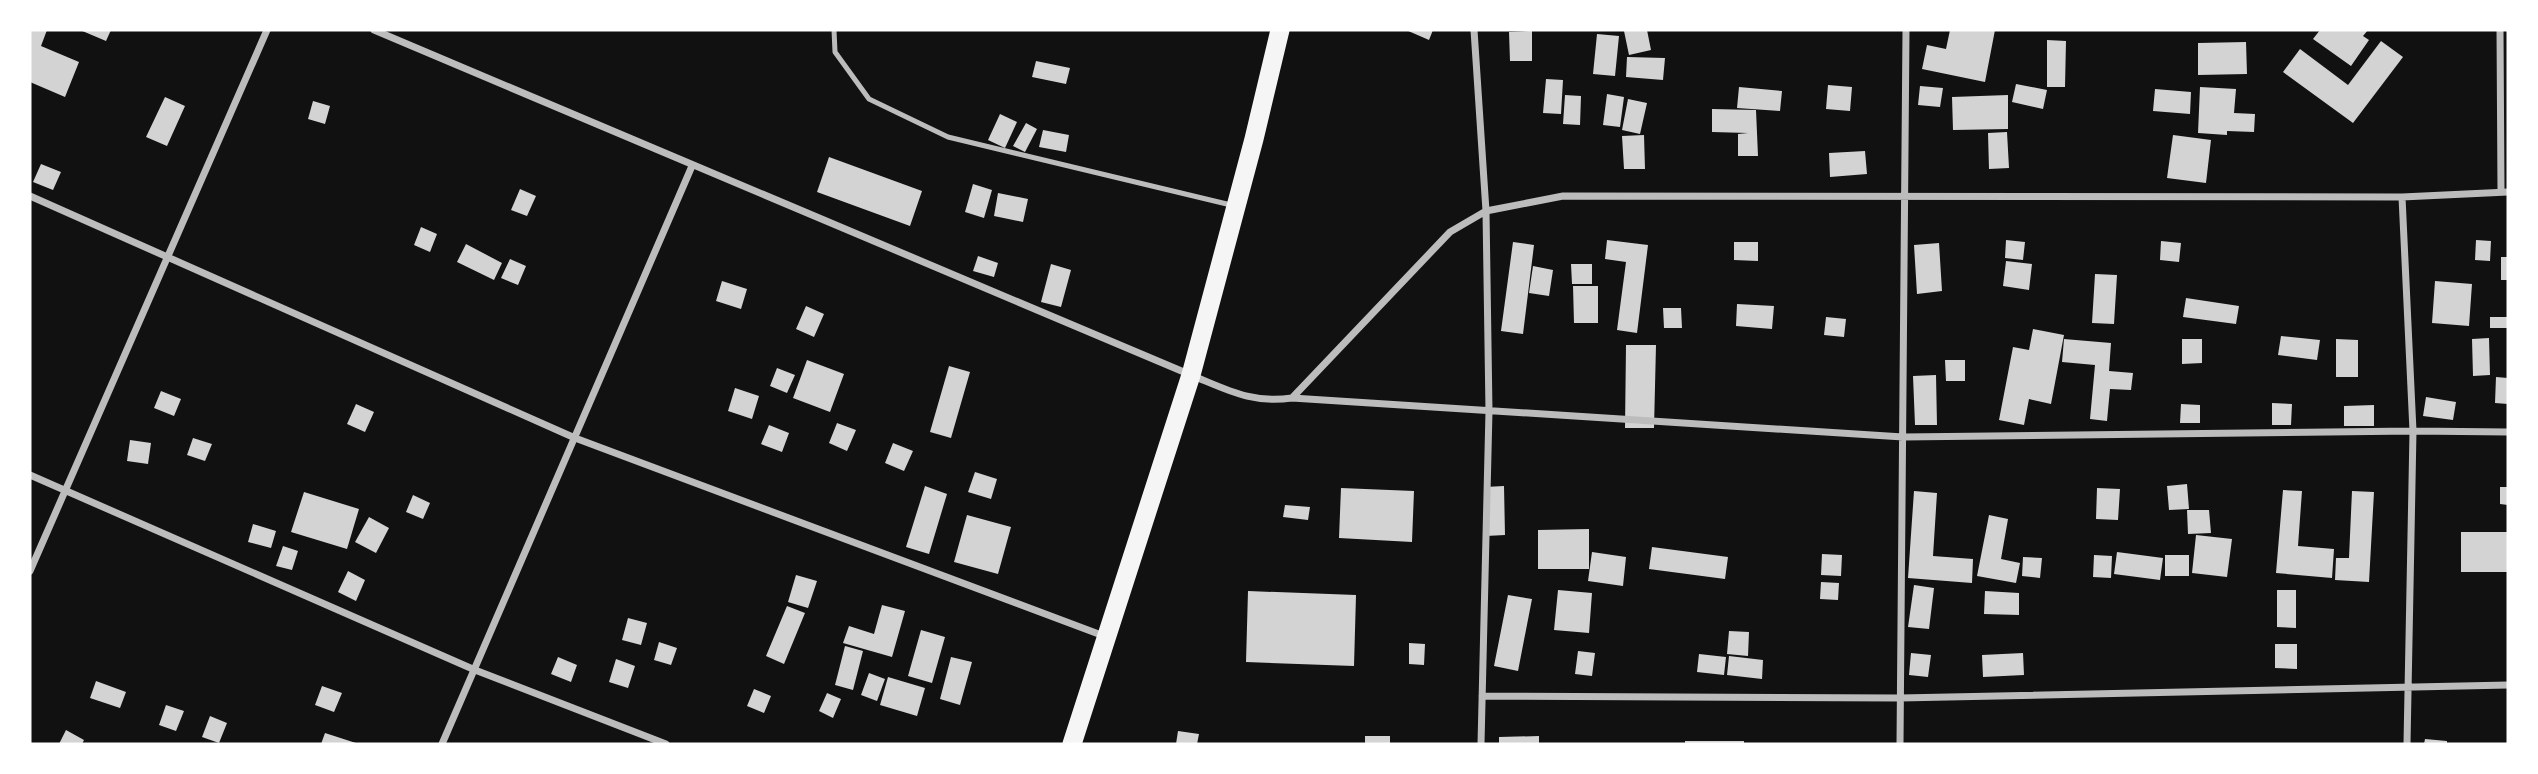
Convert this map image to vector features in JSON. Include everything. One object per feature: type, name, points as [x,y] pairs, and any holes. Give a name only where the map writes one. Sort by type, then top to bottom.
[{"type":"highway","points":[[1072,744],[1191,375],[1280,30]]},
{"type":"street","points":[[30,571],[267,30]]},
{"type":"street","points":[[374,30],[1246,397],[1271,401],[1292,398],[1903,438],[2508,432]]},
{"type":"street","points":[[1474,30],[1486,211],[1489,411],[1481,744]]},
{"type":"street","points":[[1900,744],[1906,30]]},
{"type":"street","points":[[1292,398],[1450,232],[1486,211],[1563,196],[2402,197],[2505,192],[2500,30]]},
{"type":"street","points":[[442,744],[692,166]]},
{"type":"street","points":[[30,196],[575,438],[1107,637]]},
{"type":"street","points":[[2402,197],[2413,431],[2407,744]]},
{"type":"street","points":[[30,475],[475,670],[666,744]]},
{"type":"street","points":[[1482,696],[1900,698],[2508,685]]},
{"type":"lane","points":[[834,30],[835,52],[869,99],[948,137],[1236,206]]},
{"type":"building","points":[[30,30],[47,30],[41,46],[79,62],[65,97],[30,82]]},
{"type":"building","points":[[80,30],[111,30],[106,41]]},
{"type":"building","points":[[1406,30],[1433,30],[1429,40]]},
{"type":"building","points":[[1647,30],[1651,50],[1629,55],[1624,31]]},
{"type":"building","points":[[1950,30],[1995,30],[1985,82],[1922,69],[1927,45],[1946,49]]},
{"type":"building","points":[[2320,30],[2368,30],[2363,36],[2369,40],[2351,66],[2313,39]]},
{"type":"building","points":[[1532,31],[1532,61],[1510,61],[1509,32]]},
{"type":"building","points":[[1597,34],[1619,36],[1615,76],[1593,74]]},
{"type":"building","points":[[2047,40],[2066,41],[2065,87],[2047,87]]},
{"type":"building","points":[[2381,41],[2403,57],[2353,123],[2283,72],[2300,49],[2348,85]]},
{"type":"building","points":[[2246,42],[2247,74],[2198,75],[2198,43]]},
{"type":"building","points":[[1627,57],[1665,58],[1663,80],[1626,77]]},
{"type":"building","points":[[1036,61],[1070,68],[1066,84],[1032,77]]},
{"type":"building","points":[[1546,79],[1563,80],[1561,114],[1543,113]]},
{"type":"building","points":[[2016,84],[2047,90],[2043,109],[2012,102]]},
{"type":"building","points":[[1828,85],[1852,87],[1850,111],[1826,109]]},
{"type":"building","points":[[1920,86],[1943,88],[1940,107],[1918,105]]},
{"type":"building","points":[[1739,87],[1782,91],[1780,111],[1737,108]]},
{"type":"building","points":[[2200,87],[2236,89],[2234,113],[2255,114],[2254,132],[2227,131],[2227,135],[2198,133]]},
{"type":"building","points":[[2155,89],[2191,92],[2190,114],[2153,111]]},
{"type":"building","points":[[1607,94],[1624,97],[1620,127],[1603,125]]},
{"type":"building","points":[[1565,95],[1581,96],[1580,125],[1563,124]]},
{"type":"building","points":[[2008,95],[2008,129],[1953,130],[1952,97]]},
{"type":"building","points":[[165,97],[185,106],[167,146],[146,137]]},
{"type":"building","points":[[1628,99],[1647,103],[1640,134],[1622,130]]},
{"type":"building","points":[[313,101],[330,106],[325,124],[308,119]]},
{"type":"building","points":[[1712,109],[1756,110],[1758,156],[1738,156],[1738,134],[1748,133],[1712,132]]},
{"type":"building","points":[[1000,114],[1017,122],[1005,148],[988,140]]},
{"type":"building","points":[[1026,123],[1037,129],[1025,152],[1013,146]]},
{"type":"building","points":[[1043,130],[1069,135],[1066,152],[1039,147]]},
{"type":"building","points":[[2007,132],[2009,168],[1989,169],[1988,133]]},
{"type":"building","points":[[1644,135],[1645,169],[1624,169],[1622,136]]},
{"type":"building","points":[[2173,135],[2211,140],[2206,183],[2167,178]]},
{"type":"building","points":[[1865,151],[1867,174],[1830,177],[1829,153]]},
{"type":"building","points":[[829,157],[922,191],[910,226],[817,192]]},
{"type":"building","points":[[41,164],[61,172],[53,190],[33,182]]},
{"type":"building","points":[[973,184],[992,190],[984,218],[965,212]]},
{"type":"building","points":[[520,189],[536,196],[527,216],[511,210]]},
{"type":"building","points":[[998,193],[1028,199],[1023,222],[994,216]]},
{"type":"building","points":[[421,227],[437,234],[430,252],[414,245]]},
{"type":"building","points":[[1607,240],[1648,245],[1637,333],[1617,330],[1626,262],[1605,259]]},
{"type":"building","points":[[2006,240],[2025,242],[2023,260],[2005,258]]},
{"type":"building","points":[[2476,240],[2491,241],[2490,261],[2475,260]]},
{"type":"building","points":[[2161,241],[2181,243],[2179,262],[2160,260]]},
{"type":"building","points":[[1513,242],[1534,245],[1523,334],[1501,331]]},
{"type":"building","points":[[1734,242],[1758,242],[1758,261],[1734,260]]},
{"type":"building","points":[[1939,243],[1942,291],[1917,294],[1914,245]]},
{"type":"building","points":[[466,244],[502,263],[494,280],[457,262]]},
{"type":"building","points":[[978,256],[998,263],[994,277],[973,271]]},
{"type":"building","points":[[2501,257],[2508,257],[2508,280],[2501,280]]},
{"type":"building","points":[[510,259],[526,266],[518,285],[501,278]]},
{"type":"building","points":[[2006,261],[2032,264],[2029,290],[2003,286]]},
{"type":"building","points":[[1051,264],[1071,270],[1061,307],[1041,302]]},
{"type":"building","points":[[1571,264],[1592,264],[1592,284],[1572,284]]},
{"type":"building","points":[[1533,266],[1553,270],[1549,296],[1529,293]]},
{"type":"building","points":[[2095,274],[2117,275],[2114,324],[2092,323]]},
{"type":"building","points":[[722,281],[747,289],[741,309],[716,301]]},
{"type":"building","points":[[2435,281],[2472,284],[2469,326],[2432,323]]},
{"type":"building","points":[[1573,286],[1598,286],[1598,323],[1574,323]]},
{"type":"building","points":[[2186,298],[2239,306],[2236,324],[2183,317]]},
{"type":"building","points":[[1737,304],[1774,306],[1772,329],[1736,326]]},
{"type":"building","points":[[806,306],[824,314],[814,337],[796,329]]},
{"type":"building","points":[[1663,308],[1681,308],[1682,328],[1664,328]]},
{"type":"building","points":[[1826,317],[1846,319],[1844,337],[1824,335]]},
{"type":"building","points":[[2490,317],[2508,317],[2508,328],[2490,328]]},
{"type":"building","points":[[2033,329],[2064,335],[2051,404],[2029,399],[2024,425],[1999,420],[2013,347],[2029,350]]},
{"type":"building","points":[[2281,336],[2320,340],[2317,360],[2278,355]]},
{"type":"building","points":[[2489,338],[2490,375],[2473,376],[2472,339]]},
{"type":"building","points":[[2064,339],[2111,343],[2109,371],[2133,373],[2131,390],[2110,389],[2107,421],[2090,419],[2095,365],[2062,362]]},
{"type":"building","points":[[2182,339],[2202,339],[2202,363],[2182,364]]},
{"type":"building","points":[[2336,339],[2358,340],[2358,377],[2336,377]]},
{"type":"building","points":[[1626,345],[1656,345],[1654,428],[1625,428]]},
{"type":"building","points":[[807,360],[844,374],[830,412],[793,398]]},
{"type":"building","points":[[1945,360],[1965,360],[1965,381],[1946,381]]},
{"type":"building","points":[[949,366],[970,372],[951,438],[930,432]]},
{"type":"building","points":[[777,368],[795,375],[787,393],[770,386]]},
{"type":"building","points":[[1936,375],[1937,425],[1915,425],[1913,376]]},
{"type":"building","points":[[2496,377],[2508,378],[2508,404],[2495,403]]},
{"type":"building","points":[[735,388],[759,396],[752,419],[728,411]]},
{"type":"building","points":[[161,391],[181,399],[174,416],[154,408]]},
{"type":"building","points":[[2426,397],[2456,402],[2453,420],[2423,416]]},
{"type":"building","points":[[2272,403],[2292,404],[2291,425],[2272,425]]},
{"type":"building","points":[[356,404],[374,412],[365,432],[347,424]]},
{"type":"building","points":[[2181,404],[2200,405],[2200,423],[2180,423]]},
{"type":"building","points":[[2374,405],[2374,426],[2344,426],[2344,406]]},
{"type":"building","points":[[837,423],[856,430],[847,451],[829,443]]},
{"type":"building","points":[[769,425],[789,433],[782,452],[761,444]]},
{"type":"building","points":[[193,438],[212,444],[205,461],[187,455]]},
{"type":"building","points":[[130,440],[151,443],[148,464],[127,461]]},
{"type":"building","points":[[893,443],[913,451],[904,471],[885,463]]},
{"type":"building","points":[[975,472],[997,479],[991,499],[968,492]]},
{"type":"building","points":[[2187,484],[2189,509],[2169,510],[2167,486]]},
{"type":"building","points":[[925,486],[947,494],[929,554],[906,547]]},
{"type":"building","points":[[1504,486],[1505,535],[1486,536],[1485,487]]},
{"type":"building","points":[[2500,487],[2508,487],[2508,505],[2500,504]]},
{"type":"building","points":[[1341,488],[1414,491],[1412,542],[1339,538]]},
{"type":"building","points":[[2097,488],[2120,489],[2118,520],[2096,519]]},
{"type":"building","points":[[2283,490],[2302,491],[2298,546],[2334,549],[2332,578],[2276,573]]},
{"type":"building","points":[[1914,491],[1937,493],[1933,556],[1973,559],[1972,583],[1908,578]]},
{"type":"building","points":[[2352,491],[2374,492],[2369,582],[2335,580],[2336,558],[2349,558]]},
{"type":"building","points":[[304,492],[359,509],[347,549],[291,532]]},
{"type":"building","points":[[413,495],[430,503],[423,519],[406,512]]},
{"type":"building","points":[[1285,505],[1310,507],[1308,520],[1283,517]]},
{"type":"building","points":[[2187,510],[2209,510],[2211,533],[2188,534]]},
{"type":"building","points":[[967,515],[1011,527],[998,574],[954,562]]},
{"type":"building","points":[[1989,515],[2008,519],[2001,559],[2020,563],[2016,583],[1977,576]]},
{"type":"building","points":[[369,517],[389,528],[376,553],[355,542]]},
{"type":"building","points":[[253,524],[276,531],[271,548],[248,542]]},
{"type":"building","points":[[1589,529],[1589,569],[1538,569],[1538,530]]},
{"type":"building","points":[[2461,532],[2508,532],[2508,572],[2461,572]]},
{"type":"building","points":[[2196,535],[2232,539],[2227,577],[2192,573]]},
{"type":"building","points":[[283,546],[298,551],[292,570],[276,566]]},
{"type":"building","points":[[1652,547],[1728,557],[1725,579],[1649,569]]},
{"type":"building","points":[[1592,552],[1626,557],[1623,586],[1588,581]]},
{"type":"building","points":[[2117,552],[2163,558],[2160,580],[2114,574]]},
{"type":"building","points":[[1822,554],[1842,555],[1841,576],[1821,575]]},
{"type":"building","points":[[2094,555],[2112,556],[2111,578],[2093,577]]},
{"type":"building","points":[[2165,555],[2189,555],[2189,576],[2165,576]]},
{"type":"building","points":[[2023,557],[2042,558],[2040,578],[2022,576]]},
{"type":"building","points":[[348,571],[365,580],[356,601],[338,592]]},
{"type":"building","points":[[796,575],[817,581],[808,608],[788,602]]},
{"type":"building","points":[[1821,582],[1839,583],[1838,600],[1820,599]]},
{"type":"building","points":[[1914,585],[1934,588],[1929,629],[1908,627]]},
{"type":"building","points":[[1558,590],[1592,593],[1589,633],[1554,630]]},
{"type":"building","points":[[2277,590],[2296,590],[2296,628],[2277,627]]},
{"type":"building","points":[[1248,591],[1356,595],[1354,666],[1246,662]]},
{"type":"building","points":[[1985,591],[2019,593],[2019,615],[1984,614]]},
{"type":"building","points":[[1508,595],[1532,599],[1518,671],[1494,666]]},
{"type":"building","points":[[882,605],[905,611],[892,657],[843,643],[849,626],[874,634]]},
{"type":"building","points":[[787,606],[805,613],[784,664],[766,656]]},
{"type":"building","points":[[628,618],[647,623],[641,645],[622,640]]},
{"type":"building","points":[[921,630],[945,637],[932,683],[908,676]]},
{"type":"building","points":[[1729,631],[1749,632],[1748,656],[1727,654]]},
{"type":"building","points":[[659,642],[677,648],[671,665],[654,660]]},
{"type":"building","points":[[1409,643],[1425,644],[1424,665],[1409,664]]},
{"type":"building","points":[[2275,644],[2297,644],[2297,669],[2275,668]]},
{"type":"building","points":[[845,646],[863,651],[853,690],[835,685]]},
{"type":"building","points":[[1578,651],[1595,653],[1592,676],[1575,674]]},
{"type":"building","points":[[1911,653],[1931,655],[1928,677],[1909,675]]},
{"type":"building","points":[[2023,653],[2024,675],[1983,677],[1982,655]]},
{"type":"building","points":[[1699,654],[1726,657],[1724,675],[1697,672]]},
{"type":"building","points":[[1729,656],[1763,660],[1762,679],[1727,675]]},
{"type":"building","points":[[558,657],[577,665],[571,682],[551,674]]},
{"type":"building","points":[[951,657],[972,662],[960,705],[940,699]]},
{"type":"building","points":[[616,659],[635,666],[628,688],[609,682]]},
{"type":"building","points":[[869,673],[885,679],[877,701],[861,695]]},
{"type":"building","points":[[888,677],[925,688],[917,716],[880,705]]},
{"type":"building","points":[[96,681],[126,692],[120,708],[90,698]]},
{"type":"building","points":[[322,686],[342,693],[334,712],[315,705]]},
{"type":"building","points":[[754,689],[771,696],[764,713],[747,706]]},
{"type":"building","points":[[827,693],[841,699],[833,718],[819,711]]},
{"type":"building","points":[[166,705],[184,711],[176,731],[159,725]]},
{"type":"building","points":[[210,716],[227,723],[219,743],[202,737]]},
{"type":"building","points":[[66,730],[84,740],[82,744],[59,744]]},
{"type":"building","points":[[1178,731],[1199,734],[1197,744],[1176,744]]},
{"type":"building","points":[[325,733],[359,744],[321,744]]},
{"type":"building","points":[[1365,736],[1390,736],[1390,744],[1365,744]]},
{"type":"building","points":[[1539,736],[1539,744],[1499,744],[1499,737]]},
{"type":"building","points":[[2425,739],[2447,741],[2447,744],[2424,744]]},
{"type":"building","points":[[1685,741],[1744,741],[1744,744],[1685,744]]}]
